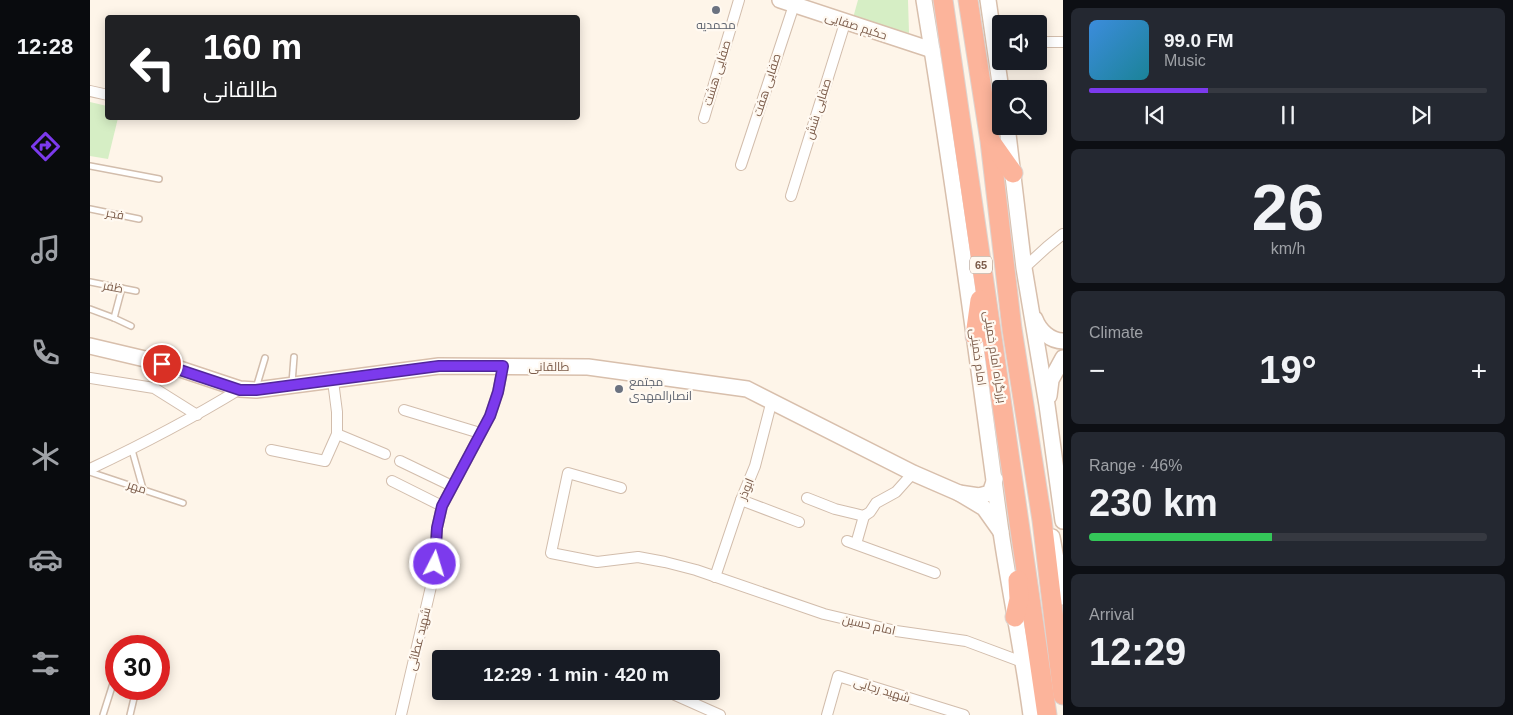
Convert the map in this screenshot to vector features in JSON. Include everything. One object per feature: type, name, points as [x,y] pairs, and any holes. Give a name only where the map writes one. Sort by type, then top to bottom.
[{"type":"highway","name":"بزرگراه امام خمینی","points":[[943,0],[1047,715]]},
{"type":"highway","name":"بزرگراه امام خمینی","points":[[968,0],[990,141],[1012,329],[1042,520],[1063,695]]},
{"type":"highway","points":[[990,141],[1013,173]]},
{"type":"highway","points":[[975,336],[983,278]]},
{"type":"highway","points":[[1015,617],[1019,599],[1016,555],[1021,529]]},
{"type":"main road","name":"امام خمینی","points":[[924,0],[975,336],[1001,532],[1015,617],[1025,663],[1031,715]]},
{"type":"main road","points":[[988,0],[992,17]]},
{"type":"main road","name":"حکیم صفایی","points":[[787,2],[845,23],[932,50]]},
{"type":"main road","points":[[1007,135],[1024,268],[1047,405],[1063,521]]},
{"type":"main road","points":[[1030,309],[1037,326],[1045,334],[1057,341],[1063,341]]},
{"type":"main road","name":"طالقانی","points":[[90,346],[162,364],[240,390],[292,386],[439,366],[588,367],[747,389],[913,473],[960,493]]},
{"type":"main road","points":[[1047,405],[1051,380],[1063,358]]},
{"type":"main road","points":[[960,493],[979,496],[990,493],[995,478]]},
{"type":"main road","points":[[960,493],[984,508],[1001,532]]},
{"type":"main road","points":[[1042,520],[1052,537],[1063,597]]},
{"type":"street","name":"صفایی هشت","points":[[704,118],[739,0]]},
{"type":"street","name":"صفایی هفت","points":[[741,164],[787,2]]},
{"type":"street","name":"صفایی شش","points":[[791,196],[845,23]]},
{"type":"street","points":[[1047,42],[1063,42]]},
{"type":"street","points":[[90,91],[105,94]]},
{"type":"street","points":[[1024,268],[1063,234]]},
{"type":"street","name":"شهید عطائی","points":[[401,715],[433,578],[437,528],[442,506],[490,416],[498,392],[503,366]]},
{"type":"street","points":[[90,378],[154,388],[197,415]]},
{"type":"street","points":[[272,450],[325,460],[336,434],[337,412],[333,381]]},
{"type":"street","points":[[90,471],[197,415],[240,390]]},
{"type":"street","name":"ابوذر","points":[[715,577],[741,500],[755,466],[772,400]]},
{"type":"street","points":[[404,410],[480,433]]},
{"type":"street","points":[[336,434],[385,454]]},
{"type":"street","points":[[400,461],[452,486]]},
{"type":"street","name":"امام حسین","points":[[621,488],[568,473],[551,553],[597,562],[638,557],[688,568],[824,614],[896,631],[966,641],[1025,663]]},
{"type":"street","points":[[913,473],[896,492],[876,503],[870,512],[864,516],[852,543],[935,573]]},
{"type":"street","points":[[392,481],[442,506]]},
{"type":"street","points":[[808,498],[864,516]]},
{"type":"street","points":[[741,500],[799,522]]},
{"type":"street","name":"شهید رجایی","points":[[827,715],[838,676],[964,715]]},
{"type":"street","points":[[686,700],[720,715]]},
{"type":"lane","points":[[90,166],[159,179]]},
{"type":"lane","name":"فجر","points":[[90,209],[140,219]]},
{"type":"lane","name":"ظفر","points":[[90,282],[136,291]]},
{"type":"lane","points":[[114,318],[122,288]]},
{"type":"lane","points":[[90,309],[130,326]]},
{"type":"lane","points":[[292,386],[294,357]]},
{"type":"lane","points":[[256,390],[265,358]]},
{"type":"lane","points":[[132,450],[143,489]]},
{"type":"lane","name":"مهر","points":[[90,471],[183,502]]},
{"type":"lane","points":[[103,715],[108,700]]},
{"type":"lane","points":[[130,715],[134,700]]},
{"type":"green space","points":[[858,0],[908,0],[909,33],[853,18]]},
{"type":"green space","points":[[90,102],[105,106],[105,120],[118,120],[108,159],[90,156]]},
{"type":"place","name":"محمدیه","points":[[716,10]]},
{"type":"place","name":"مجتمع انصارالمهدی","points":[[619,389]]},
{"type":"route","points":[[162,364],[240,390],[256,390],[333,381],[439,366],[503,366],[498,392],[490,416],[442,506],[437,528],[435,564]]}]
